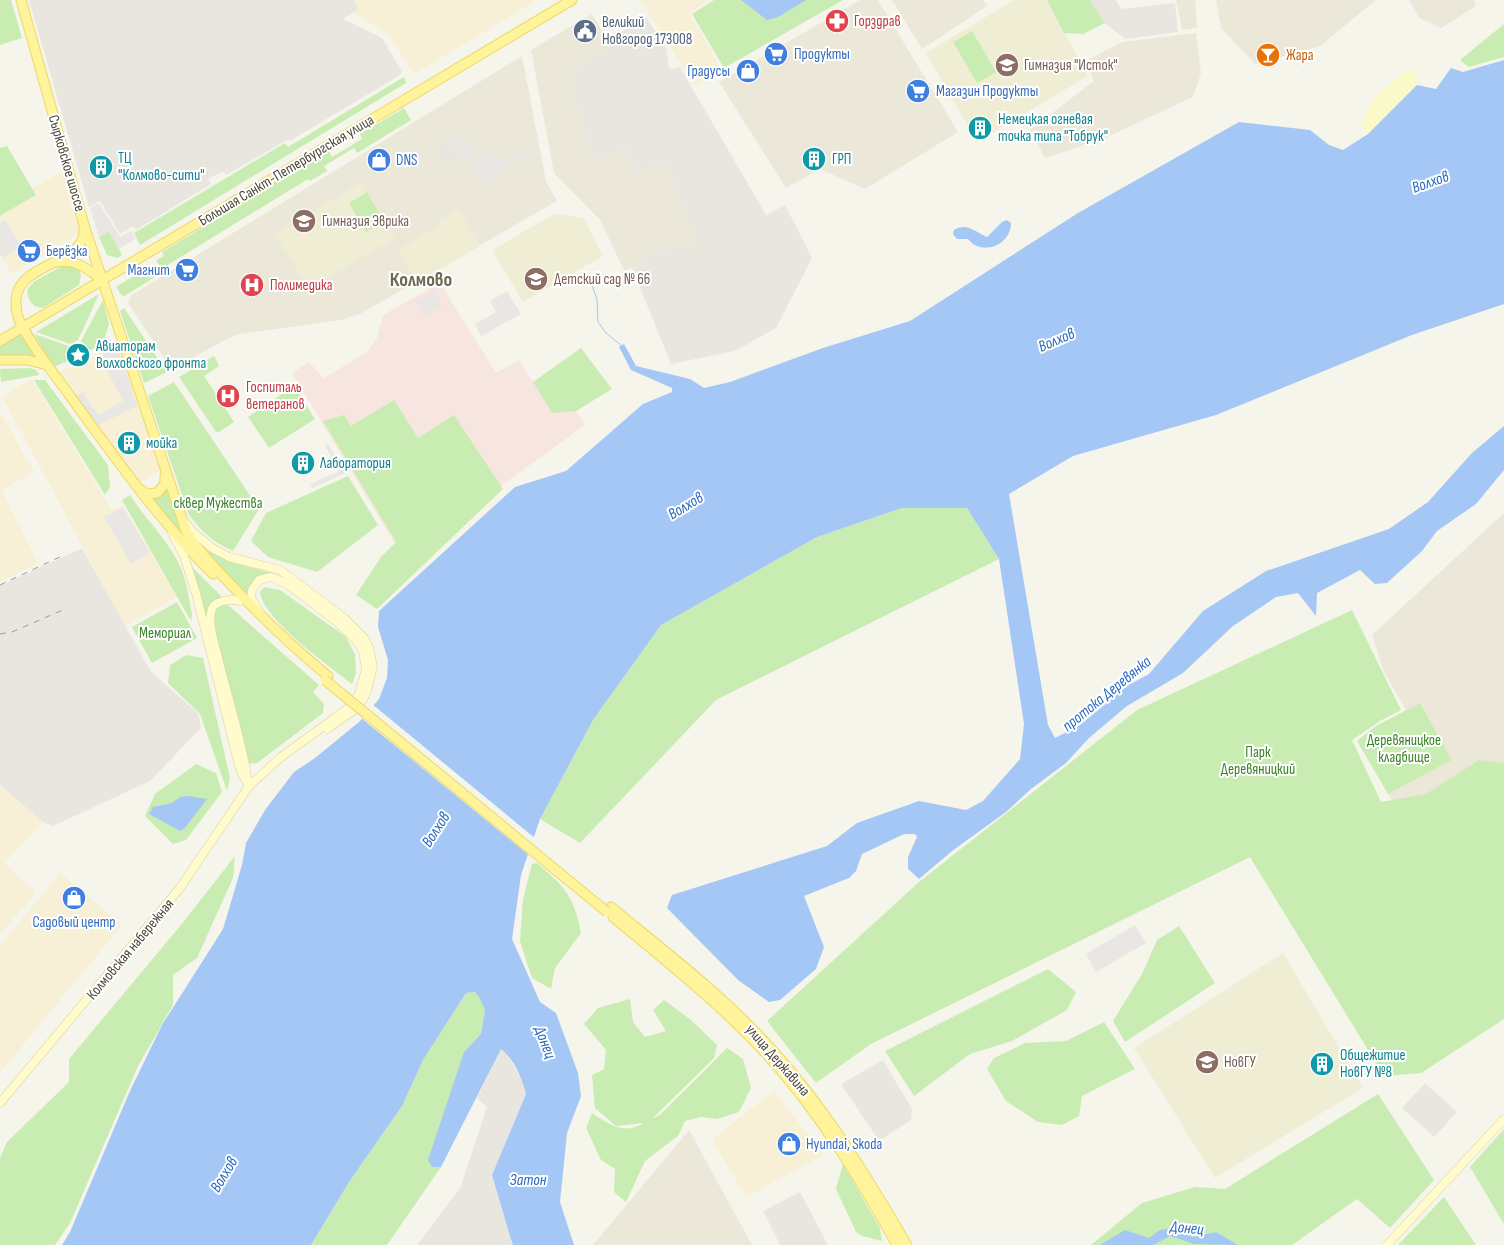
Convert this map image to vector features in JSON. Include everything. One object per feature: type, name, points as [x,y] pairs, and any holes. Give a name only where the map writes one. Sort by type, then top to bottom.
[{"type":"main road","name":"Сырковское шоссе","points":[[21,0],[84,224],[181,517],[194,544],[264,619],[327,678]]},
{"type":"main road","name":"Большая Санкт-Петербургская улица","points":[[0,341],[572,0]]},
{"type":"main road","points":[[84,224],[85,236],[80,246],[34,274],[20,286],[16,299],[18,318],[47,365],[169,528],[294,655],[327,678]]},
{"type":"main road","points":[[53,263],[70,261],[102,279]]},
{"type":"main road","points":[[9,335],[18,318]]},
{"type":"main road","points":[[0,360],[28,360],[47,365]]},
{"type":"main road","points":[[137,487],[147,494],[157,493],[165,484],[165,471]]},
{"type":"main road","name":"Колмовская набережная","points":[[181,517],[193,532],[212,548],[229,557],[280,570],[357,630],[369,647],[372,657],[373,676],[370,686],[357,708],[272,766],[249,786]]},
{"type":"main road","points":[[169,528],[188,567],[241,772],[249,786]]},
{"type":"main road","name":"Колмовская набережная","points":[[0,1103],[180,888],[249,786],[280,757],[350,707],[363,686],[366,669],[363,651],[349,632],[287,584],[271,577],[259,580],[252,590],[253,601],[264,619]]},
{"type":"main road","points":[[240,601],[232,599],[222,601],[213,608],[211,621],[245,760],[249,786]]},
{"type":"main road","name":"улица Державина","points":[[327,678],[609,910],[722,1000],[788,1068],[851,1155],[898,1240],[907,1245]]},
{"type":"main road","points":[[1387,1245],[1504,1119]]},
{"type":"shaded area","points":[[29,0],[355,0],[358,9],[343,19],[382,38],[402,72],[397,77],[290,141],[289,139],[226,175],[223,171],[208,179],[211,184],[136,230],[133,226],[120,234],[100,201],[89,207]]},
{"type":"shaded area","points":[[342,0],[534,0],[534,2],[414,74],[388,34],[349,10]]},
{"type":"shaded area","points":[[640,0],[708,0],[690,14],[723,71],[695,86]]},
{"type":"shaded area","points":[[860,0],[878,0],[958,132],[865,189],[820,169],[786,188],[719,82]]},
{"type":"shaded area","points":[[892,0],[983,0],[987,6],[922,49]]},
{"type":"shaded area","name":"Гимназия \"Исток\"","points":[[1014,0],[1047,0],[1088,76],[977,142],[926,53]]},
{"type":"shaded area","points":[[1090,0],[1116,0],[1121,9],[1175,3],[1178,32],[1125,39],[1105,23]]},
{"type":"shaded area","points":[[1176,0],[1195,0],[1197,28],[1182,30]]},
{"type":"shaded area","points":[[1216,0],[1376,0],[1320,46],[1255,64],[1221,28]]},
{"type":"shaded area","points":[[1409,0],[1474,0],[1476,6],[1441,28],[1419,18]]},
{"type":"shaded area","points":[[592,14],[612,47],[595,158],[625,148],[636,172],[666,162],[699,247],[654,252],[632,268],[624,270],[600,220],[554,173],[531,50]]},
{"type":"shaded area","points":[[646,17],[667,50],[669,69],[680,67],[766,215],[785,205],[812,258],[776,328],[735,351],[671,364],[632,268],[654,251],[698,247],[666,162],[636,172],[625,148],[595,159],[575,100],[574,70],[612,47],[608,40]]},
{"type":"shaded area","points":[[1196,33],[1201,73],[1193,97],[1105,138],[1045,158],[1030,130],[1094,81],[1086,61],[1122,42]]},
{"type":"shaded area","points":[[522,56],[546,181],[557,201],[360,314],[341,320],[239,334],[172,370],[128,303],[132,295]]},
{"type":"shaded area","points":[[461,138],[484,151],[463,162],[450,140]]},
{"type":"shaded area","points":[[448,141],[457,158],[444,165],[435,148]]},
{"type":"shaded area","points":[[531,148],[533,152],[484,182],[472,161],[488,152],[507,163]]},
{"type":"shaded area","points":[[66,170],[82,225],[81,232],[12,274],[0,255],[0,216],[35,195],[31,189]]},
{"type":"shaded area","points":[[362,182],[395,238],[309,289],[275,234]]},
{"type":"shaded area","points":[[99,203],[120,237],[131,231],[136,239],[119,249],[109,231],[99,237],[90,208]]},
{"type":"shaded area","points":[[459,209],[480,246],[417,283],[398,250],[440,225],[438,221]]},
{"type":"shaded area","name":"Детский сад № 66","points":[[554,214],[584,218],[603,256],[523,302],[492,250]]},
{"type":"shaded area","points":[[5,220],[21,247],[3,258],[0,254],[0,223]]},
{"type":"shaded area","points":[[440,283],[496,373],[519,360],[552,412],[576,411],[585,425],[403,557],[292,373],[309,362],[324,378],[367,352],[377,338],[383,315]]},
{"type":"shaded area","points":[[434,291],[442,306],[424,316],[415,301]]},
{"type":"shaded area","points":[[507,291],[521,314],[481,336],[475,324],[496,312],[490,301]]},
{"type":"shaded area","points":[[119,341],[161,471],[137,484],[58,374],[67,368],[87,363],[99,352]]},
{"type":"shaded area","points":[[117,344],[137,406],[97,426],[76,396],[83,392],[98,415],[123,401],[106,369],[108,365],[102,352]]},
{"type":"shaded area","points":[[32,379],[112,511],[123,505],[177,597],[125,626],[2,396]]},
{"type":"shaded area","points":[[0,412],[34,472],[2,490],[38,563],[0,582]]},
{"type":"shaded area","points":[[328,444],[346,473],[312,488],[310,484],[340,471],[325,446]]},
{"type":"shaded area","points":[[123,507],[150,553],[131,564],[104,517]]},
{"type":"shaded area","points":[[1504,513],[1504,769],[1401,813],[1388,794],[1452,760],[1420,703],[1406,710],[1384,672],[1372,635]]},
{"type":"shaded area","points":[[82,548],[151,672],[198,713],[201,728],[150,781],[53,826],[43,822],[0,785],[0,586]]},
{"type":"shaded area","points":[[0,785],[43,822],[5,863],[36,893],[0,934]]},
{"type":"shaded area","points":[[60,873],[122,925],[0,1073],[0,946]]},
{"type":"shaded area","points":[[1135,925],[1146,943],[1096,972],[1086,954]]},
{"type":"shaded area","points":[[1283,953],[1363,1088],[1215,1178],[1134,1048]]},
{"type":"shaded area","points":[[501,1048],[507,1054],[523,1082],[526,1094],[492,1175],[513,1245],[417,1245],[460,1188],[487,1107],[477,1098]]},
{"type":"shaded area","points":[[883,1060],[912,1109],[911,1120],[879,1141],[841,1084]]},
{"type":"shaded area","points":[[1425,1083],[1457,1112],[1434,1137],[1402,1108]]},
{"type":"shaded area","points":[[774,1091],[824,1155],[746,1197],[712,1139]]},
{"type":"shaded area","points":[[689,1130],[752,1245],[593,1245]]},
{"type":"shaded area","points":[[800,1192],[828,1245],[780,1245],[763,1211]]},
{"type":"green space","points":[[0,0],[11,0],[22,38],[0,45]]},
{"type":"green space","points":[[714,0],[843,0],[724,68],[692,14]]},
{"type":"green space","points":[[1047,0],[1090,0],[1105,23],[1083,34],[1064,33]]},
{"type":"green space","points":[[1504,24],[1504,57],[1469,67],[1460,60]]},
{"type":"green space","points":[[972,31],[996,72],[977,83],[953,42]]},
{"type":"green space","points":[[404,77],[406,83],[140,245],[134,233],[285,143],[288,147]]},
{"type":"green space","points":[[404,108],[411,120],[357,153],[354,148],[324,166],[327,171],[310,181],[308,179],[161,269],[156,260],[164,256],[162,252],[329,151],[332,157],[362,139],[360,134]]},
{"type":"green space","points":[[7,146],[36,195],[0,216],[0,148]]},
{"type":"green space","points":[[367,192],[384,221],[366,232],[349,203]]},
{"type":"green space","points":[[109,231],[122,255],[117,258],[107,255],[99,237]]},
{"type":"green space","points":[[66,264],[79,268],[81,275],[79,285],[43,308],[33,305],[28,296],[28,288],[35,281]]},
{"type":"green space","points":[[152,265],[158,275],[123,297],[116,287]]},
{"type":"green space","points":[[99,294],[78,340],[70,344],[36,332]]},
{"type":"green space","points":[[103,300],[109,324],[102,345],[88,351],[87,346],[81,341]]},
{"type":"green space","points":[[124,308],[167,372],[144,383],[120,311]]},
{"type":"green space","points":[[21,332],[38,357],[0,356],[0,345]]},
{"type":"green space","points":[[34,334],[69,346],[67,354],[72,359],[54,367]]},
{"type":"green space","points":[[581,348],[612,389],[576,411],[552,413],[533,382]]},
{"type":"green space","points":[[214,356],[219,366],[204,376],[234,422],[219,432],[216,432],[179,377]]},
{"type":"green space","points":[[29,368],[36,370],[39,375],[1,382],[0,369]]},
{"type":"green space","points":[[34,380],[45,380],[108,465],[110,487],[105,495]]},
{"type":"green space","name":"сквер Мужества","points":[[174,382],[259,509],[233,551],[208,536],[189,515],[148,396]]},
{"type":"green space","points":[[294,386],[315,419],[269,448],[248,417]]},
{"type":"green space","points":[[394,400],[418,438],[454,415],[503,489],[377,609],[356,595],[381,557],[396,542],[323,421],[344,415],[351,426]]},
{"type":"green space","points":[[348,476],[378,525],[317,572],[268,557],[251,541],[266,513]]},
{"type":"green space","points":[[167,489],[184,537],[149,498],[158,497]]},
{"type":"green space","points":[[130,495],[164,540],[181,568],[189,597],[192,614],[191,621],[122,500]]},
{"type":"green space","points":[[902,508],[967,508],[999,559],[716,700],[580,843],[540,819],[593,720],[661,625],[817,537]]},
{"type":"green space","points":[[206,550],[233,563],[277,574],[258,580],[252,586],[247,596]]},
{"type":"green space","points":[[189,564],[223,598],[209,608],[205,619]]},
{"type":"green space","points":[[264,587],[280,590],[346,637],[355,654],[356,673],[352,684],[298,641],[272,615],[264,603],[260,592]]},
{"type":"green space","name":"Мемориал","points":[[177,602],[197,638],[152,663],[132,627]]},
{"type":"green space","points":[[223,604],[229,606],[319,685],[313,692],[324,704],[323,713],[257,763],[248,764],[216,638],[213,619],[214,611]]},
{"type":"green space","name":"Парк Деревяницкий","points":[[1352,610],[1401,710],[1380,721],[1352,740],[1381,802],[1426,794],[1479,760],[1504,763],[1504,1019],[1421,1073],[1384,1076],[1250,857],[871,1044],[816,1083],[767,1021],[919,882],[1137,710]]},
{"type":"green space","points":[[186,655],[203,658],[230,778],[227,791],[200,714],[168,683],[170,665]]},
{"type":"green space","name":"Деревяницкое кладбище","points":[[1420,703],[1452,760],[1388,794],[1357,741],[1376,726]]},
{"type":"green space","points":[[196,764],[216,773],[222,792],[186,840],[173,844],[145,816],[155,794]]},
{"type":"green space","points":[[235,856],[233,878],[197,958],[173,975],[173,1005],[138,1066],[70,1223],[55,1245],[0,1245],[0,1158],[7,1142],[69,1082],[69,1059],[181,925]]},
{"type":"green space","points":[[537,863],[567,893],[575,910],[581,933],[555,968],[551,989],[532,978],[520,941],[523,899],[532,864]]},
{"type":"green space","points":[[1179,926],[1215,983],[1125,1042],[1113,1021],[1142,974],[1157,940]]},
{"type":"green space","points":[[1048,969],[1076,992],[1067,1010],[1012,1041],[970,1054],[914,1096],[885,1051]]},
{"type":"green space","points":[[475,992],[479,996],[485,1010],[481,1034],[464,1052],[432,1167],[441,1167],[387,1245],[311,1245],[349,1182],[402,1106],[423,1060],[466,993]]},
{"type":"green space","points":[[630,999],[633,1022],[645,1037],[666,1031],[653,1010],[664,1000],[691,1020],[717,1045],[714,1058],[652,1119],[661,1114],[727,1048],[743,1059],[751,1088],[739,1112],[717,1119],[701,1117],[685,1121],[678,1136],[645,1161],[626,1202],[614,1192],[615,1169],[601,1160],[586,1128],[592,1113],[617,1127],[637,1127],[644,1123],[616,1126],[595,1108],[592,1075],[604,1069],[606,1050],[584,1024],[598,1008]]},
{"type":"green space","points":[[1104,1022],[1135,1069],[1082,1096],[1079,1116],[1062,1125],[1038,1122],[1006,1101],[987,1069],[994,1058],[1025,1043],[1066,1041]]},
{"type":"green space","points":[[1378,1094],[1434,1180],[1390,1228],[1357,1199],[1292,1245],[1091,1245],[1142,1203],[1195,1187],[1225,1189]]},
{"type":"green space","points":[[1504,1129],[1504,1224],[1470,1167]]},
{"type":"green space","points":[[843,1164],[880,1228],[882,1241],[862,1236],[856,1232],[836,1189]]},
{"type":"green space","points":[[1444,1197],[1476,1245],[1398,1245]]},
{"type":"sand","points":[[1416,70],[1417,85],[1368,134],[1361,124],[1372,101],[1405,71]]},
{"type":"water","points":[[741,0],[806,0],[778,17],[767,20]]},
{"type":"water","points":[[1504,60],[1504,304],[1412,335],[1216,415],[1073,456],[1009,494],[1048,725],[1055,738],[1080,725],[1127,686],[1149,674],[1203,611],[1266,571],[1389,529],[1428,502],[1472,453],[1504,426],[1504,470],[1476,504],[1437,531],[1422,551],[1387,583],[1375,584],[1360,570],[1317,593],[1316,616],[1298,593],[1276,597],[1233,626],[1183,673],[1127,706],[1089,738],[1066,763],[1031,789],[1006,812],[952,851],[919,879],[908,869],[908,857],[917,837],[915,834],[904,834],[862,854],[856,871],[849,878],[804,896],[824,947],[816,969],[780,1000],[769,1002],[738,980],[667,908],[672,895],[827,846],[857,823],[919,801],[966,810],[983,801],[1020,759],[1024,724],[999,559],[967,508],[902,508],[817,537],[661,625],[593,720],[540,819],[521,875],[512,939],[540,1002],[556,1013],[578,1073],[581,1096],[567,1133],[560,1202],[574,1245],[513,1245],[492,1175],[526,1094],[517,1069],[501,1049],[441,1167],[432,1167],[428,1160],[464,1052],[481,1034],[485,1010],[475,992],[466,993],[423,1060],[402,1106],[349,1182],[311,1245],[62,1245],[70,1232],[130,1091],[162,1025],[223,929],[242,865],[246,843],[265,810],[294,772],[315,758],[359,722],[379,699],[387,678],[388,660],[378,627],[379,611],[515,487],[566,471],[643,404],[672,392],[672,388],[631,370],[619,347],[624,344],[636,366],[690,379],[704,388],[730,382],[823,348],[910,321],[1078,213],[1239,122],[1310,130],[1329,145],[1343,150],[1368,134],[1417,85],[1436,89],[1451,68],[1463,72]]},
{"type":"water","points":[[1007,220],[1011,223],[1010,231],[1006,237],[995,246],[988,248],[974,244],[968,239],[957,239],[953,234],[954,230],[958,228],[967,227],[987,237],[1002,222]]},
{"type":"water","points":[[188,796],[207,799],[185,828],[180,831],[149,814],[153,807],[172,803],[180,797]]},
{"type":"water","points":[[1171,1228],[1193,1237],[1216,1232],[1238,1245],[1194,1244],[1170,1236],[1153,1245],[1100,1245],[1125,1230],[1149,1238],[1160,1230]]},
{"type":"pier","points":[[372,704],[536,839],[530,856],[360,717]]},
{"type":"waterway","points":[[588,274],[597,299],[598,322],[606,333],[622,346]]},
{"type":"railway","points":[[0,585],[64,555]]},
{"type":"railway","points":[[0,634],[12,632],[65,609]]},
{"type":"place","name":"Горздрав","points":[[837,21]]},
{"type":"place","name":"Великий Новгород 173008","points":[[585,31]]},
{"type":"place","name":"Продукты","points":[[776,54]]},
{"type":"place","name":"Жара","points":[[1268,55]]},
{"type":"place","name":"Гимназия \"Исток\"","points":[[1007,65]]},
{"type":"place","name":"Градусы","points":[[748,71]]},
{"type":"place","name":"Магазин Продукты","points":[[918,91]]},
{"type":"place","name":"Немецкая огневая точка типа \"Тобрук\"","points":[[980,128]]},
{"type":"place","name":"ГРП","points":[[814,159]]},
{"type":"place","name":"DNS","points":[[379,160]]},
{"type":"place","name":"ТЦ \"Колмово-сити\"","points":[[101,167]]},
{"type":"place","name":"Гимназия Эврика","points":[[304,221]]},
{"type":"place","name":"Берёзка","points":[[29,251]]},
{"type":"place","name":"Магнит","points":[[187,270]]},
{"type":"place","name":"Детский сад № 66","points":[[536,279]]},
{"type":"place","name":"Полимедика","points":[[252,285]]},
{"type":"place","name":"Авиаторам Волховского фронта","points":[[78,355]]},
{"type":"place","name":"Госпиталь ветеранов","points":[[228,396]]},
{"type":"place","name":"мойка","points":[[129,443]]},
{"type":"place","name":"Лаборатория","points":[[303,463]]},
{"type":"place","name":"Садовый центр","points":[[74,898]]},
{"type":"place","name":"НовГУ","points":[[1207,1062]]},
{"type":"place","name":"Общежитие НовГУ №8","points":[[1322,1064]]},
{"type":"place","name":"Hyundai, Skoda","points":[[789,1144]]},
{"type":"district","name":"Колмово","points":[[421,279]]},
{"type":"water label","name":"Волхов","points":[[1430,181]]},
{"type":"water label","name":"Волхов","points":[[1056,339]]},
{"type":"water label","name":"Волхов","points":[[685,505]]},
{"type":"water label","name":"протока Деревянка","points":[[1106,693]]},
{"type":"water label","name":"Волхов","points":[[435,829]]},
{"type":"water label","name":"Донец","points":[[546,1042]]},
{"type":"water label","name":"Волхов","points":[[223,1174]]},
{"type":"water label","name":"Затон","points":[[528,1179]]},
{"type":"water label","name":"Донец","points":[[1187,1227]]}]
